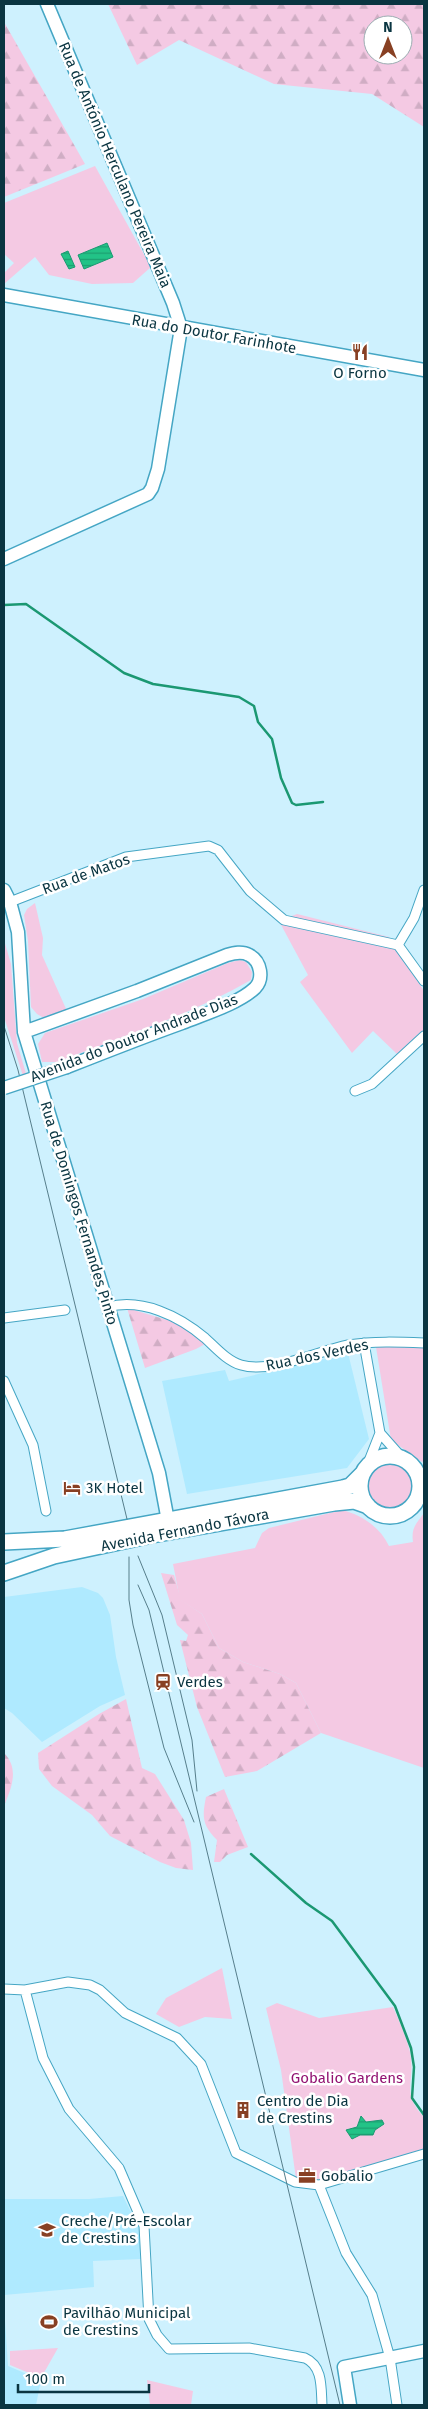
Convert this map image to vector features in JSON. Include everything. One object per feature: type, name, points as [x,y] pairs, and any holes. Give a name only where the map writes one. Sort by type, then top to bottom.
[{"type":"main road","name":"Rua de António Herculano Pereira Maia","points":[[47,4],[173,303],[181,328]]},
{"type":"main road","name":"Rua do Doutor Farinhote","points":[[4,295],[424,370]]},
{"type":"main road","points":[[4,558],[148,494],[158,469],[181,328]]},
{"type":"main road","name":"Rua de Domingos Fernandes Pinto","points":[[4,890],[10,902],[18,932],[24,1032],[159,1473],[170,1526]]},
{"type":"main road","name":"Avenida do Doutor Andrade Dias","points":[[4,1088],[67,1067],[208,1013],[244,996],[256,987],[260,981],[260,971],[257,963],[248,954],[227,955],[119,998],[24,1032]]},
{"type":"main road","points":[[384,1456],[413,1464],[422,1490],[409,1509],[400,1514],[390,1516],[380,1514],[368,1506],[360,1493],[364,1470],[384,1456]]},
{"type":"main road","name":"Avenida Fernando Távora","points":[[4,1573],[54,1556],[170,1526],[350,1486],[364,1470]]},
{"type":"main road","name":"Avenida Fernando Távora","points":[[4,1542],[65,1539],[354,1501],[368,1506]]},
{"type":"main road","points":[[350,2405],[344,2367],[424,2351]]},
{"type":"street","name":"Rua de Matos","points":[[10,902],[126,857],[209,846],[218,850],[250,890],[284,920],[398,945]]},
{"type":"street","points":[[424,890],[414,918],[398,945],[424,981]]},
{"type":"street","points":[[355,1092],[372,1084],[424,1036]]},
{"type":"street","name":"Rua dos Verdes","points":[[108,1308],[121,1304],[141,1307],[171,1316],[193,1328],[234,1362],[252,1368],[364,1343],[424,1343]]},
{"type":"street","points":[[4,1318],[64,1310]]},
{"type":"street","points":[[364,1343],[380,1433],[364,1470]]},
{"type":"street","points":[[4,1382],[33,1445],[46,1511]]},
{"type":"street","points":[[380,1433],[413,1464]]},
{"type":"street","points":[[4,1989],[25,1990],[68,1982],[90,1985],[100,1990],[125,2013],[177,2038],[200,2064],[236,2153],[295,2182],[319,2185],[424,2154]]},
{"type":"street","points":[[25,1990],[43,2058],[68,2109],[119,2168],[144,2226],[149,2319],[156,2335],[170,2349],[250,2348],[312,2361],[318,2369],[320,2377],[322,2405]]},
{"type":"street","points":[[319,2185],[346,2253],[372,2296],[390,2358],[397,2405]]},
{"type":"shaded area","points":[[107,243],[113,257],[84,269],[78,255]]},
{"type":"shaded area","points":[[68,251],[75,267],[69,269],[61,254]]},
{"type":"shaded area","points":[[348,1353],[369,1439],[347,1468],[187,1494],[162,1381],[225,1370],[229,1381]]},
{"type":"shaded area","points":[[82,1587],[98,1593],[103,1598],[110,1615],[116,1657],[125,1695],[100,1706],[42,1742],[12,1713],[4,1708],[4,1597]]},
{"type":"shaded area","points":[[361,2116],[366,2122],[382,2120],[384,2124],[375,2130],[373,2135],[360,2135],[352,2139],[346,2130],[357,2127]]},
{"type":"shaded area","name":"Creche/Pré-Escolar de Crestins","points":[[123,2196],[139,2228],[141,2259],[93,2261],[94,2287],[4,2295],[4,2199],[89,2199]]},
{"type":"shaded area","points":[[4,2306],[8,2366],[41,2380],[36,2405],[4,2405]]},
{"type":"green space","points":[[108,4],[424,4],[424,127],[372,94],[274,84],[179,40],[137,65]]},
{"type":"green space","points":[[4,22],[85,164],[4,197]]},
{"type":"green space","points":[[95,166],[151,267],[133,283],[92,284],[49,275],[35,257],[4,284],[4,273],[14,263],[4,254],[4,203]]},
{"type":"green space","points":[[35,903],[43,938],[42,955],[67,1011],[44,1018],[31,1007],[28,941],[24,915],[27,909]]},
{"type":"green space","points":[[297,914],[389,937],[424,991],[424,1031],[397,1054],[373,1031],[352,1053],[300,982],[308,975],[279,921]]},
{"type":"green space","points":[[4,940],[11,964],[17,1043],[27,1077],[24,1079],[4,1017]]},
{"type":"green space","points":[[240,960],[246,962],[252,972],[251,980],[228,993],[155,1025],[57,1062],[42,1062],[38,1044],[45,1033],[143,999],[228,963]]},
{"type":"green space","points":[[127,1308],[184,1325],[205,1344],[145,1368]]},
{"type":"green space","points":[[424,1345],[424,1461],[422,1462],[391,1440],[376,1347]]},
{"type":"green space","points":[[386,1463],[396,1463],[410,1473],[414,1486],[410,1499],[404,1505],[396,1509],[386,1509],[372,1499],[368,1491],[368,1481],[378,1467]]},
{"type":"green space","points":[[342,1510],[357,1515],[370,1523],[381,1533],[389,1546],[413,1542],[413,1530],[424,1513],[424,1768],[321,1733],[296,1683],[280,1674],[243,1662],[219,1648],[202,1614],[180,1600],[173,1564],[255,1548],[262,1533],[269,1528]]},
{"type":"green space","points":[[161,1573],[174,1575],[181,1600],[202,1614],[219,1648],[243,1662],[280,1674],[296,1683],[321,1733],[257,1771],[225,1777],[197,1707],[180,1640],[186,1641],[188,1635],[177,1625]]},
{"type":"green space","points":[[126,1699],[142,1768],[155,1774],[184,1820],[191,1843],[193,1870],[176,1868],[160,1862],[110,1836],[92,1815],[52,1786],[39,1769],[38,1753]]},
{"type":"green space","points":[[4,1753],[12,1766],[13,1779],[4,1806]]},
{"type":"green space","points":[[224,1789],[248,1847],[227,1855],[220,1862],[214,1862],[217,1840],[208,1830],[204,1820],[205,1804],[206,1797]]},
{"type":"green space","points":[[222,1968],[232,2019],[205,2017],[179,2027],[156,2014],[166,1998]]},
{"type":"green space","name":"Gobalio Gardens","points":[[277,2003],[319,2018],[393,2007],[410,2052],[411,2094],[417,2109],[424,2117],[424,2151],[329,2179],[296,2179],[281,2070],[266,2008]]},
{"type":"green space","points":[[58,2348],[41,2378],[10,2365],[10,2351]]},
{"type":"green space","points":[[147,2380],[193,2391],[191,2405],[150,2405]]},
{"type":"waterway","points":[[4,605],[26,604],[124,673],[153,684],[239,697],[254,706],[258,722],[272,739],[281,778],[292,803],[296,805],[323,802]]},
{"type":"waterway","points":[[251,1854],[306,1903],[332,1921],[395,2006],[411,2048],[414,2067],[412,2098],[424,2115]]},
{"type":"tram line","points":[[4,1026],[18,1070],[127,1519]]},
{"type":"tram line","points":[[138,1556],[162,1615],[192,1740],[197,1791]]},
{"type":"tram line","points":[[129,1557],[129,1600],[133,1625],[164,1748],[194,1822]]},
{"type":"tram line","points":[[138,1585],[149,1610],[340,2405]]},
{"type":"place","name":"O Forno","points":[[360,352]]},
{"type":"place","name":"3K Hotel","points":[[72,1488]]},
{"type":"place","name":"Verdes","points":[[163,1682]]},
{"type":"place","name":"Centro de Dia de Crestins","points":[[243,2110]]},
{"type":"place","name":"Gobalio","points":[[307,2176]]},
{"type":"place","name":"Creche/Pré-Escolar de Crestins","points":[[47,2230]]},
{"type":"place","name":"Pavilhão Municipal de Crestins","points":[[49,2322]]}]
